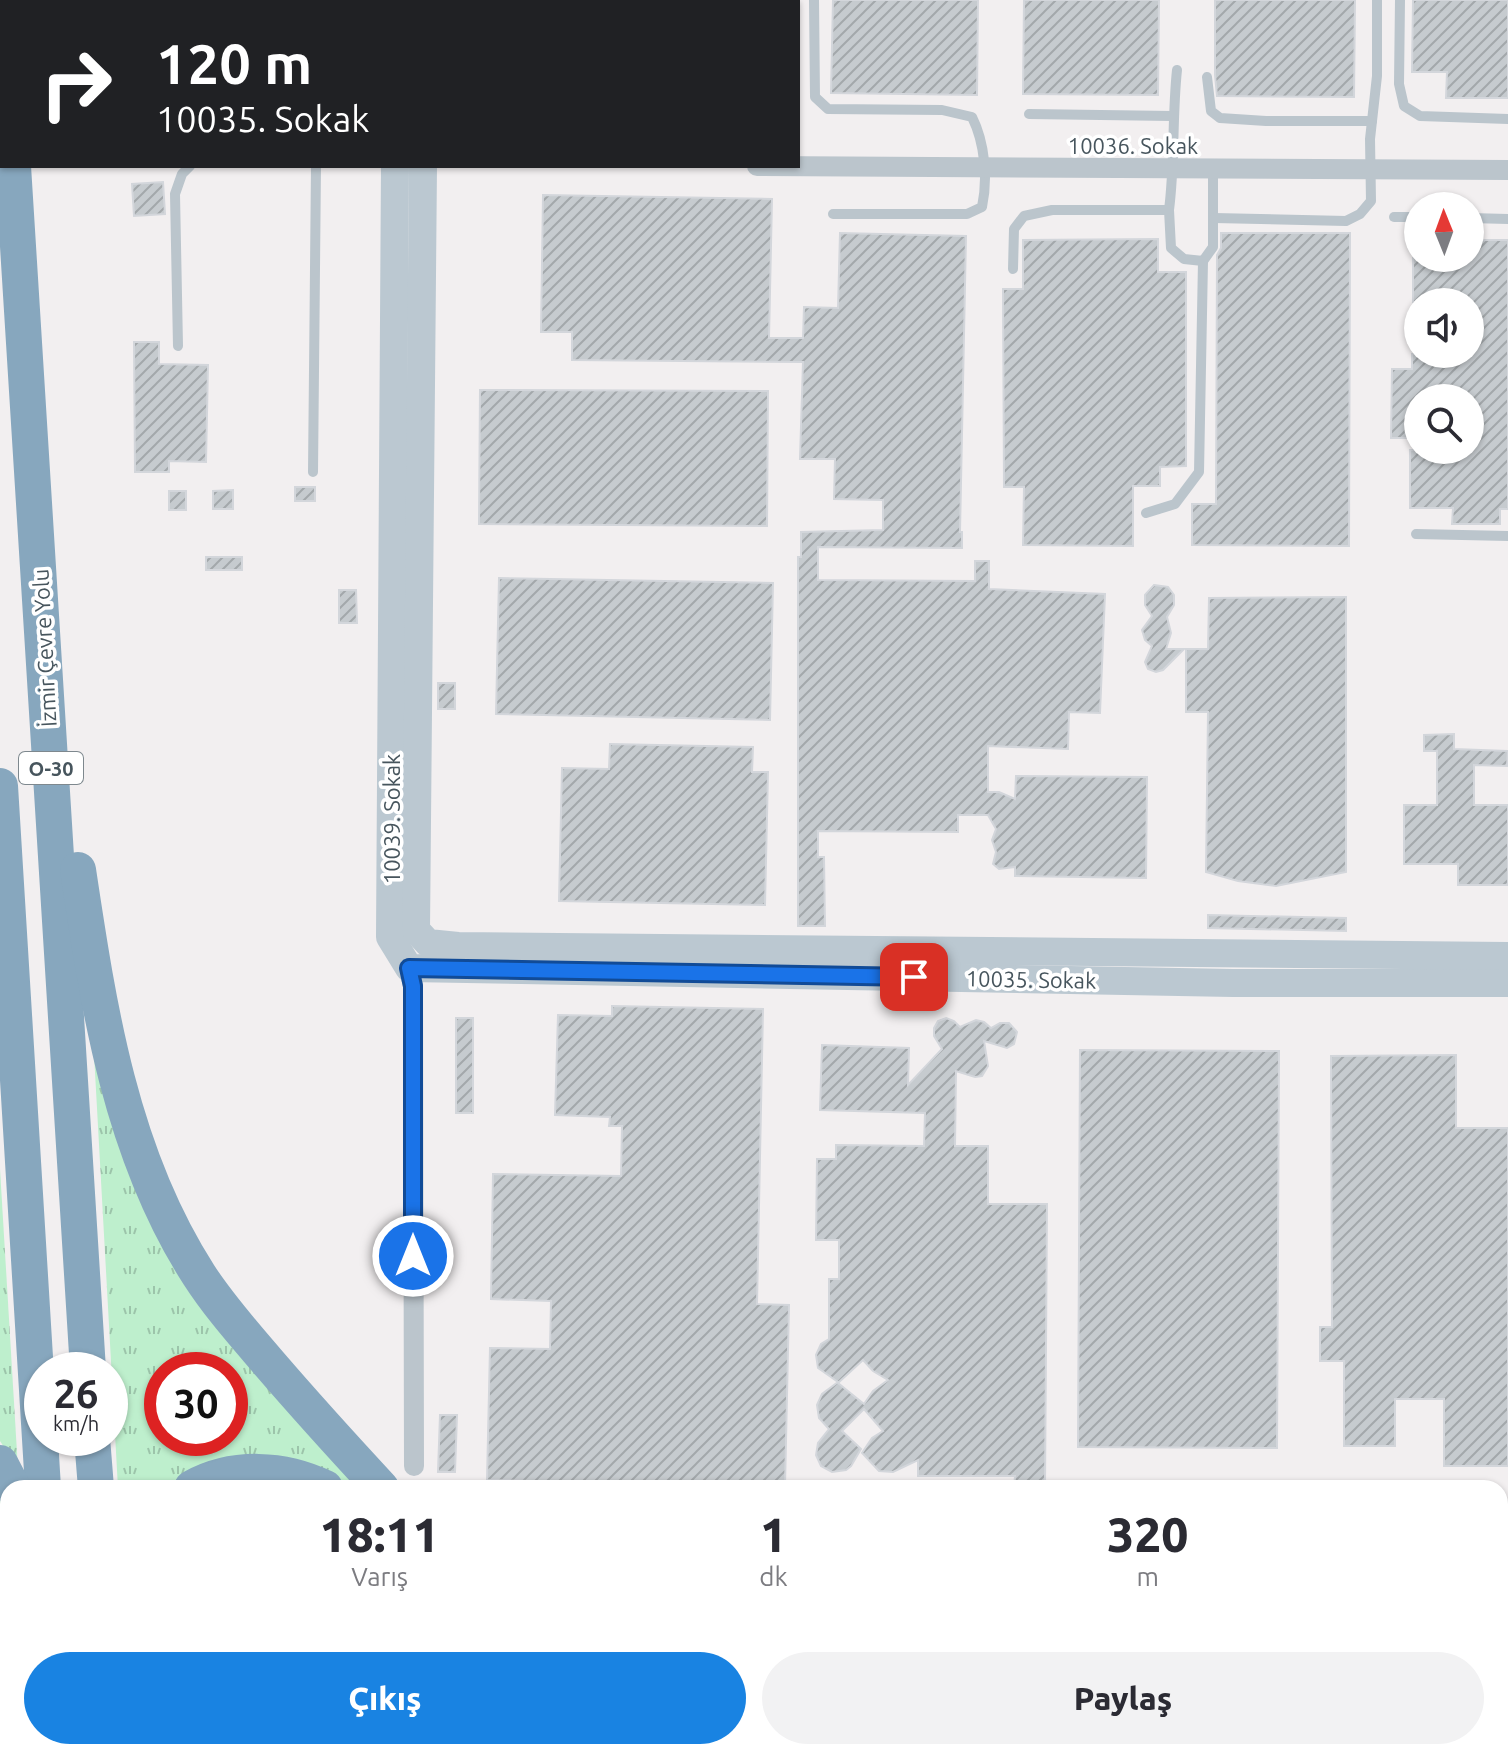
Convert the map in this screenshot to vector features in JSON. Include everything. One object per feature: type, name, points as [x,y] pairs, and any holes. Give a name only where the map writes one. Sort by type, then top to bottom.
[{"type":"highway","name":"İzmir Çevre Yolu","points":[[13,168],[87,1352]]},
{"type":"highway","points":[[44,638],[102,1018],[116,1078],[145,1166],[170,1223],[199,1276],[238,1328],[374,1480]]},
{"type":"highway","name":"O-30","points":[[0,786],[43,1480]]},
{"type":"highway","points":[[93,1456],[95,1480]]},
{"type":"highway","points":[[210,1480],[232,1474],[265,1472],[310,1480]]},
{"type":"street","name":"10036. Sokak","points":[[800,166],[1508,170]]},
{"type":"street","name":"10039. Sokak","points":[[395,168],[390,937],[409,968],[413,986],[414,1466]]},
{"type":"street","name":"10039. Sokak","points":[[416,930],[423,168]]},
{"type":"street","name":"10035. Sokak","points":[[416,930],[428,943],[458,946],[1508,956]]},
{"type":"street","name":"10035. Sokak","points":[[409,968],[1233,983],[1508,983]]},
{"type":"lane","points":[[814,0],[815,97],[828,109],[942,110],[972,117],[981,135],[986,188],[982,207],[967,214],[833,214]]},
{"type":"lane","points":[[1214,218],[1346,221],[1360,214],[1371,201],[1377,0]]},
{"type":"lane","points":[[1400,0],[1399,84],[1404,106],[1420,116],[1508,119]]},
{"type":"lane","points":[[1177,70],[1172,116],[1171,248],[1184,259],[1203,261]]},
{"type":"lane","points":[[1207,77],[1211,111],[1220,118],[1372,121]]},
{"type":"lane","points":[[1029,114],[1172,116]]},
{"type":"lane","points":[[178,346],[175,194],[182,174],[188,168]]},
{"type":"lane","points":[[313,472],[316,168]]},
{"type":"lane","points":[[1146,513],[1175,504],[1199,472],[1203,261],[1213,247],[1213,170]]},
{"type":"lane","points":[[1013,269],[1014,229],[1024,216],[1052,210],[1169,210]]},
{"type":"lane","points":[[1394,217],[1404,217]]},
{"type":"lane","points":[[1484,218],[1508,219]]},
{"type":"lane","points":[[1416,534],[1508,536]]},
{"type":"green space","points":[[93,1036],[117,1125],[360,1480],[185,1477],[181,1480],[118,1480],[116,1456],[128,1456],[128,1352],[110,1352]]},
{"type":"green space","points":[[0,1169],[18,1469],[0,1441]]},
{"type":"building","points":[[833,0],[978,0],[977,95],[831,93]]},
{"type":"building","points":[[1024,0],[1159,0],[1158,95],[1023,94]]},
{"type":"building","points":[[1215,0],[1355,0],[1354,97],[1217,96]]},
{"type":"building","points":[[1413,0],[1508,0],[1508,98],[1446,98],[1447,72],[1412,72]]},
{"type":"building","points":[[163,182],[165,214],[134,216],[132,184]]},
{"type":"building","points":[[543,195],[772,199],[769,338],[803,338],[804,307],[838,308],[840,233],[966,236],[962,548],[818,547],[818,580],[975,581],[975,561],[989,561],[989,589],[1105,594],[1100,713],[1069,712],[1068,749],[988,746],[988,792],[999,792],[1015,799],[1016,776],[1147,777],[1146,878],[1015,876],[1015,867],[999,869],[993,864],[996,852],[992,840],[996,829],[988,815],[958,815],[958,832],[818,831],[818,857],[824,857],[825,926],[798,926],[798,557],[801,557],[801,532],[883,530],[883,500],[834,499],[835,459],[800,459],[803,362],[572,360],[572,332],[541,332]]},
{"type":"building","points":[[1221,233],[1350,233],[1349,546],[1192,545],[1192,504],[1216,504],[1217,255],[1221,248]]},
{"type":"building","points":[[1158,239],[1158,272],[1186,272],[1186,466],[1160,467],[1160,486],[1133,486],[1133,546],[1023,545],[1024,487],[1004,487],[1003,289],[1023,289],[1023,240]]},
{"type":"building","points":[[1484,240],[1508,240],[1508,509],[1500,509],[1500,524],[1452,524],[1453,508],[1410,508],[1410,464],[1484,464],[1484,384],[1404,384],[1404,438],[1391,438],[1392,369],[1484,368],[1484,288],[1413,288],[1413,272],[1484,272]]},
{"type":"building","points":[[134,342],[159,342],[159,364],[208,365],[206,462],[169,461],[169,472],[135,472]]},
{"type":"building","points":[[480,390],[768,391],[767,526],[479,524]]},
{"type":"building","points":[[295,487],[315,487],[315,501],[295,501]]},
{"type":"building","points":[[233,490],[233,509],[213,509],[213,491]]},
{"type":"building","points":[[169,491],[186,491],[186,510],[169,510]]},
{"type":"building","points":[[206,557],[242,557],[242,570],[206,570]]},
{"type":"building","points":[[499,578],[773,583],[770,720],[496,714]]},
{"type":"building","points":[[1154,585],[1168,587],[1174,595],[1174,605],[1167,617],[1171,633],[1166,649],[1184,649],[1163,670],[1156,672],[1148,669],[1145,662],[1152,646],[1145,640],[1142,630],[1152,616],[1145,605],[1145,595]]},
{"type":"building","points":[[339,590],[356,590],[357,623],[339,623]]},
{"type":"building","points":[[1346,597],[1346,872],[1276,886],[1238,881],[1206,872],[1208,712],[1186,712],[1186,649],[1208,649],[1209,598]]},
{"type":"building","points":[[438,683],[455,683],[455,709],[438,709]]},
{"type":"building","points":[[1454,734],[1454,749],[1508,751],[1507,766],[1474,765],[1474,805],[1508,805],[1508,885],[1458,885],[1458,864],[1404,864],[1404,805],[1437,805],[1437,751],[1424,751],[1424,735]]},
{"type":"building","points":[[610,744],[753,747],[752,772],[768,772],[765,905],[559,901],[562,768],[609,769]]},
{"type":"building","points":[[1208,915],[1346,918],[1346,931],[1208,928]]},
{"type":"building","points":[[612,1006],[763,1009],[757,1304],[789,1305],[785,1480],[487,1480],[490,1348],[550,1349],[551,1301],[491,1299],[493,1174],[621,1176],[622,1126],[609,1126],[610,1117],[555,1115],[558,1015],[612,1016]]},
{"type":"building","points":[[456,1018],[473,1018],[473,1113],[456,1113]]},
{"type":"building","points":[[946,1018],[960,1027],[976,1020],[991,1028],[1000,1023],[1009,1023],[1017,1032],[1014,1044],[1007,1048],[984,1041],[988,1066],[982,1076],[956,1071],[955,1146],[988,1146],[988,1204],[1047,1204],[1045,1480],[1015,1480],[1015,1476],[918,1476],[918,1460],[893,1472],[879,1471],[862,1453],[872,1438],[883,1431],[864,1409],[842,1431],[861,1449],[851,1466],[832,1472],[821,1466],[816,1455],[818,1443],[829,1429],[819,1418],[817,1405],[822,1394],[838,1382],[818,1368],[816,1355],[821,1344],[829,1339],[829,1279],[839,1279],[839,1240],[816,1240],[817,1159],[836,1159],[836,1145],[924,1146],[925,1113],[820,1110],[822,1045],[909,1048],[908,1085],[942,1049],[934,1036],[938,1021]],"holes":[[[863,1360],[888,1380],[873,1391],[864,1404],[838,1383]]]},
{"type":"building","points":[[1080,1050],[1279,1051],[1277,1448],[1078,1447]]},
{"type":"building","points":[[1456,1055],[1456,1128],[1508,1128],[1508,1466],[1444,1466],[1444,1399],[1395,1399],[1395,1446],[1344,1446],[1344,1361],[1320,1361],[1320,1327],[1332,1327],[1331,1056]]},
{"type":"building","points":[[440,1415],[457,1415],[455,1472],[438,1472]]},
{"type":"route","points":[[413,1256],[413,986],[409,968],[914,977]]}]
